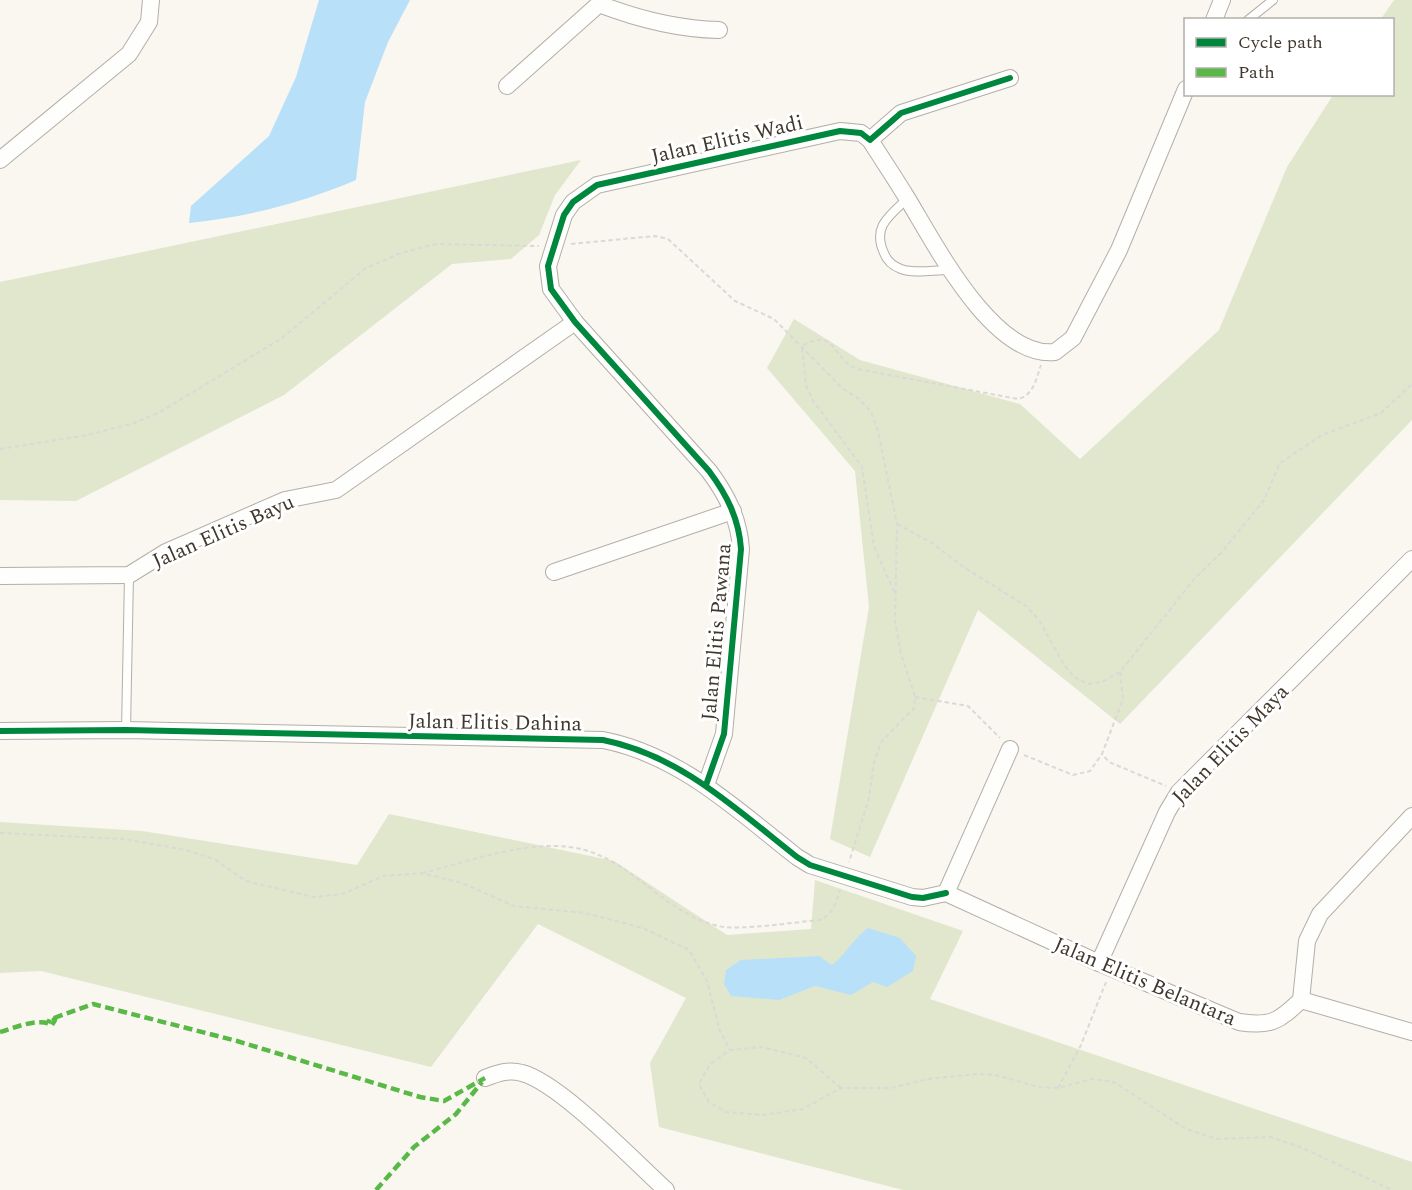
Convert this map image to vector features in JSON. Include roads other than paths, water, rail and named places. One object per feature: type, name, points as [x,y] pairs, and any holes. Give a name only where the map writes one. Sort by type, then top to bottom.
[{"type":"street","points":[[0,160],[129,54],[149,22],[151,0]]},
{"type":"street","points":[[1215,18],[1222,0]]},
{"type":"street","points":[[507,86],[598,2],[623,13],[686,29],[720,30]]},
{"type":"street","points":[[1010,78],[901,113],[870,140],[948,270],[973,301],[1019,344],[1045,353],[1055,352],[1064,346],[1081,325],[1119,250],[1184,91]]},
{"type":"street","name":"Jalan Elitis Wadi","points":[[575,322],[551,289],[548,266],[564,215],[573,202],[597,185],[840,131],[861,133],[870,140]]},
{"type":"street","name":"Jalan Elitis Pawana","points":[[575,322],[709,471],[725,492],[740,530],[741,549],[724,734],[706,785]]},
{"type":"street","name":"Jalan Elitis Bayu","points":[[0,576],[129,575],[166,552],[285,500],[336,490],[575,322]]},
{"type":"street","points":[[554,572],[733,511]]},
{"type":"street","name":"Jalan Elitis Maya","points":[[1103,965],[1167,812],[1179,792],[1412,559]]},
{"type":"street","name":"Jalan Elitis Dahina","points":[[0,731],[126,730],[603,740],[633,746],[665,760],[706,785],[797,857],[845,877],[912,897],[923,898],[946,893]]},
{"type":"street","points":[[946,893],[1010,749]]},
{"type":"street","points":[[1412,816],[1320,914],[1307,941],[1301,1000],[1412,1032]]},
{"type":"street","name":"Jalan Elitis Belantara","points":[[946,893],[1103,965],[1239,1022],[1259,1025],[1276,1022],[1301,1000]]},
{"type":"street","points":[[485,1078],[504,1071],[520,1072],[536,1078],[558,1093],[666,1190]]},
{"type":"lane","points":[[1250,18],[1273,0]]},
{"type":"lane","points":[[907,199],[878,233],[878,241],[886,259],[901,269],[948,270]]},
{"type":"lane","points":[[126,730],[129,575]]},
{"type":"water","points":[[319,0],[410,0],[388,42],[365,102],[356,180],[315,196],[274,208],[189,223],[191,206],[269,136],[296,77]]},
{"type":"water","points":[[868,928],[900,938],[916,956],[913,971],[887,987],[873,982],[851,995],[815,986],[779,1000],[731,996],[724,984],[726,970],[741,960],[819,956],[832,965]]}]
